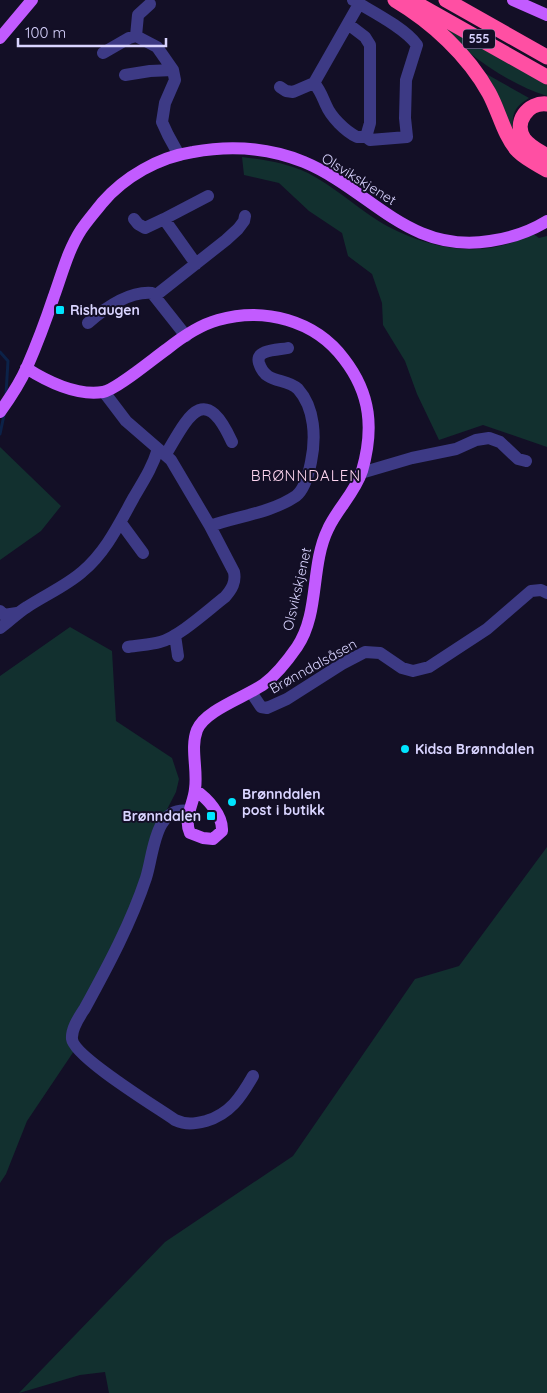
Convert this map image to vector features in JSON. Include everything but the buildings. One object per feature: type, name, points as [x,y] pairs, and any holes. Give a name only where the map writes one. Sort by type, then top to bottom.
[{"type":"highway","name":"555","points":[[394,0],[421,18],[464,59],[488,92],[517,150],[547,170]]},
{"type":"highway","name":"555","points":[[410,0],[547,77]]},
{"type":"highway","name":"555","points":[[446,0],[544,54]]},
{"type":"highway","points":[[547,104],[529,108],[521,120],[520,127],[525,140],[530,146],[547,156]]},
{"type":"main road","points":[[0,38],[32,0]]},
{"type":"main road","points":[[513,0],[547,16]]},
{"type":"main road","name":"Olsvikskjenet","points":[[0,412],[26,368],[63,268],[81,230],[104,202],[135,174],[179,155],[211,148],[230,147],[263,150],[285,155],[306,163],[326,174],[412,230],[453,242],[472,244],[510,238],[547,221]]},
{"type":"main road","name":"Olsvikskjenet","points":[[104,392],[126,379],[186,336],[216,320],[264,314],[287,319],[308,328],[337,350],[354,373],[365,399],[370,424],[367,452],[361,473],[328,529],[318,556],[310,609],[305,632],[301,640],[279,670],[264,684],[219,709],[200,724],[197,731],[195,742],[195,790],[187,823],[190,833],[212,839],[222,830],[222,826],[206,798],[195,790]]},
{"type":"main road","points":[[26,368],[67,388],[81,392],[104,392]]},
{"type":"street","points":[[280,87],[286,91],[294,92],[314,83],[348,24],[356,2],[402,31],[417,45],[406,80],[405,118],[407,137],[370,140],[366,137],[357,137],[341,125],[326,107],[322,94],[314,83]]},
{"type":"street","points":[[136,36],[138,15],[150,4]]},
{"type":"street","points":[[348,24],[365,37],[370,45],[370,123],[366,137]]},
{"type":"street","points":[[103,53],[136,36],[157,47],[173,70],[175,80],[165,103],[162,122],[179,155]]},
{"type":"street","points":[[126,76],[150,71],[173,70]]},
{"type":"street","points":[[134,219],[138,224],[148,228],[208,196]]},
{"type":"street","points":[[155,296],[238,229],[245,216]]},
{"type":"street","points":[[164,219],[196,264]]},
{"type":"street","points":[[88,323],[113,304],[147,292],[155,296],[186,336]]},
{"type":"street","points":[[210,526],[279,504],[301,492],[313,455],[314,433],[311,412],[297,389],[270,378],[262,371],[258,360],[258,356],[261,353],[288,348]]},
{"type":"street","points":[[104,392],[126,421],[171,460],[210,526],[234,572],[234,583],[225,597],[175,635],[158,643],[128,647]]},
{"type":"street","points":[[0,628],[17,613],[82,572],[98,556],[121,523],[162,452],[192,413],[199,409],[213,413],[225,428],[232,442]]},
{"type":"street","points":[[361,473],[412,458],[456,449],[476,440],[489,438],[500,442],[518,459],[526,462]]},
{"type":"street","points":[[121,523],[143,553]]},
{"type":"street","name":"Brønndalsåsen","points":[[251,692],[261,707],[267,708],[287,699],[365,652],[380,653],[402,668],[419,671],[429,667],[475,638],[531,591],[541,590],[547,593]]},
{"type":"street","points":[[0,611],[4,615],[17,613]]},
{"type":"street","points":[[175,635],[178,656]]},
{"type":"street","points":[[190,811],[182,810],[168,814],[160,824],[138,902],[111,961],[75,1025],[72,1039],[76,1048],[89,1061],[176,1120],[185,1124],[212,1119],[229,1110],[245,1090],[253,1076]]},
{"type":"green space","points":[[428,18],[547,85],[547,96],[530,90],[499,73],[469,53]]},
{"type":"green space","points":[[481,71],[529,98],[518,106],[514,114],[513,136]]},
{"type":"green space","points":[[242,157],[276,162],[308,173],[377,220],[408,236],[425,242],[460,249],[477,249],[511,243],[532,233],[539,238],[547,236],[547,447],[483,425],[439,440],[417,394],[405,361],[383,325],[382,303],[372,274],[348,256],[342,233],[309,211],[279,183],[244,175]]},
{"type":"green space","points":[[0,447],[61,506],[41,531],[0,560]]},
{"type":"green space","points":[[70,627],[112,651],[116,721],[172,758],[179,779],[176,792],[160,823],[149,868],[75,1025],[76,1048],[27,1121],[6,1174],[0,1183],[0,676]]},
{"type":"green space","points":[[547,847],[547,1393],[109,1393],[105,1372],[80,1375],[19,1393],[165,1242],[293,1156],[415,979],[459,966]]},
{"type":"waterway","points":[[0,352],[8,361],[6,394]]},
{"type":"waterway","points":[[0,434],[4,415]]},
{"type":"place","name":"Rishaugen","points":[[60,310]]},
{"type":"place","name":"Kidsa Brønndalen","points":[[405,749]]},
{"type":"place","name":"Brønndalen post i butikk","points":[[232,802]]},
{"type":"place","name":"Brønndalen","points":[[211,816]]},
{"type":"district","name":"BRØNNDALEN","points":[[306,476]]}]
